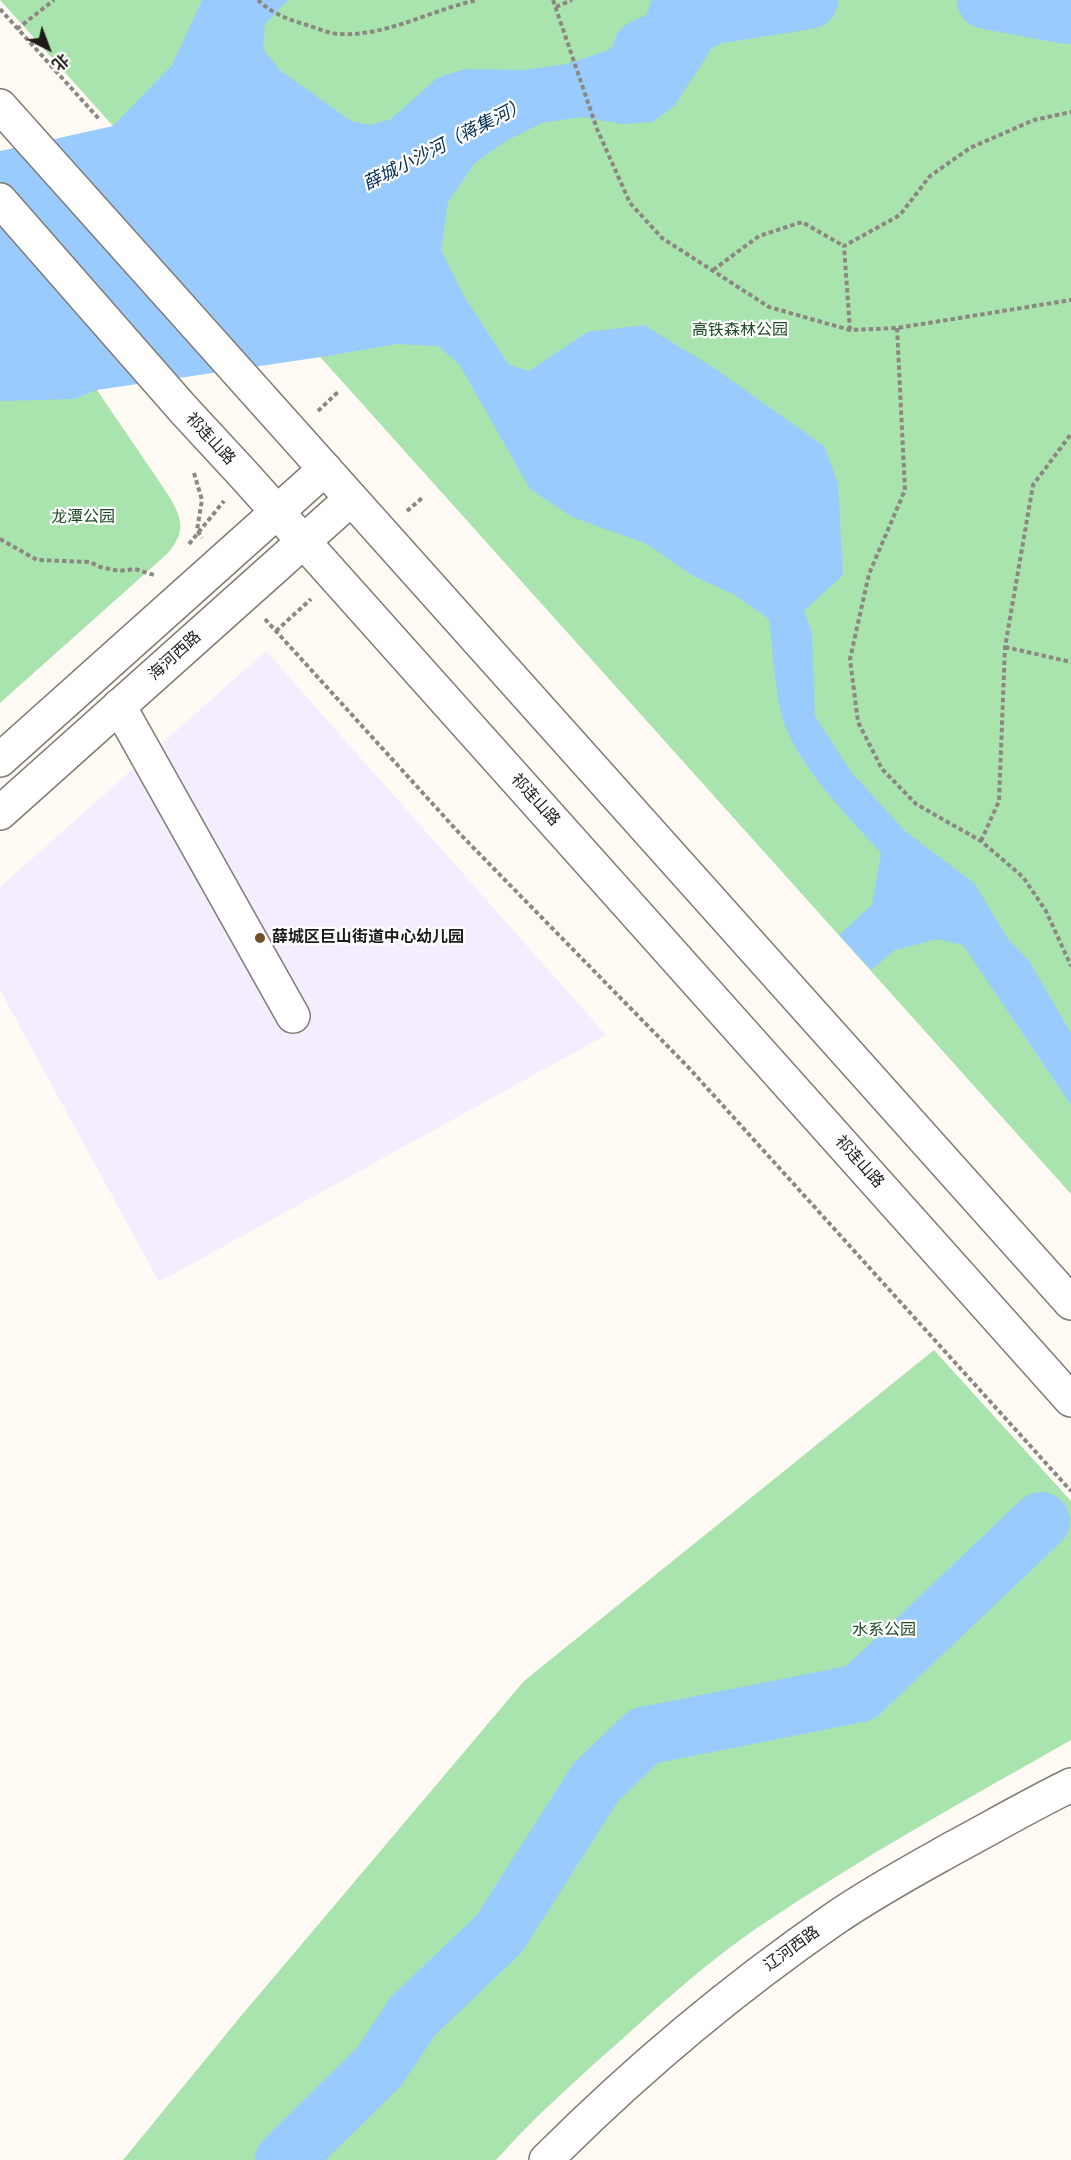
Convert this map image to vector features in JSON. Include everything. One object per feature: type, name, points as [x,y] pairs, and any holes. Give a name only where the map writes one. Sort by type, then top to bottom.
[{"type":"main road","points":[[5,112],[1071,1303]]},
{"type":"main road","name":"祁连山路","points":[[0,200],[183,409],[1071,1400]]},
{"type":"main road","points":[[0,760],[325,469]]},
{"type":"main road","name":"海河西路","points":[[0,813],[351,499]]},
{"type":"main road","points":[[119,706],[293,1016]]},
{"type":"main road","name":"辽河西路","points":[[546,2160],[616,2092],[720,2003],[836,1917],[890,1883],[1071,1785]]},
{"type":"path","points":[[17,28],[54,0]]},
{"type":"path","points":[[258,0],[266,8],[293,22],[337,34],[378,31],[424,14],[477,0]]},
{"type":"path","points":[[553,0],[597,129],[630,203],[662,238],[769,307],[850,330],[897,328],[1071,300]]},
{"type":"path","points":[[556,7],[572,0]]},
{"type":"path","points":[[0,9],[99,119]]},
{"type":"path","points":[[844,246],[900,214],[930,176],[970,148],[1034,120],[1071,112]]},
{"type":"path","points":[[713,270],[759,236],[802,222],[844,246]]},
{"type":"path","points":[[844,246],[850,330]]},
{"type":"path","points":[[897,328],[905,490],[869,574],[850,659],[858,722],[882,769],[916,804],[981,841],[1023,877],[1046,911],[1071,966]]},
{"type":"path","points":[[981,841],[999,801],[1005,647],[1033,485],[1071,434]]},
{"type":"path","points":[[180,550],[189,543],[197,531],[202,500],[195,474]]},
{"type":"path","points":[[0,539],[37,560],[90,562],[100,567],[120,571],[135,569],[154,575]]},
{"type":"path","points":[[276,631],[460,834],[689,1068],[1071,1491]]},
{"type":"path","points":[[1005,647],[1071,662]]},
{"type":"shaded area","name":"薛城区巨山街道中心幼儿园","points":[[266,651],[606,1035],[159,1282],[0,990],[0,887]]},
{"type":"green space","name":"高铁森林公园","points":[[0,0],[1071,0],[1071,1194]]},
{"type":"green space","name":"龙潭公园","points":[[0,278],[97,390],[169,496],[180,519],[180,532],[167,554],[0,703]]},
{"type":"green space","name":"水系公园","points":[[934,1350],[1071,1501],[1071,1740],[875,1853],[743,1938],[677,1990],[595,2063],[544,2110],[496,2160],[123,2160],[241,2016],[524,1681]]},
{"type":"water","points":[[202,0],[288,0],[265,24],[263,49],[280,70],[351,121],[370,125],[391,119],[437,78],[465,69],[524,70],[567,64],[608,50],[643,23],[652,0],[701,0],[714,15],[716,36],[707,56],[674,106],[653,122],[622,124],[582,117],[542,123],[504,142],[475,163],[448,202],[441,250],[464,296],[509,365],[529,371],[587,332],[644,325],[714,368],[824,446],[838,483],[843,575],[804,611],[812,633],[815,716],[852,773],[905,831],[974,883],[1008,939],[1029,961],[1071,1033],[1071,1105],[963,945],[938,939],[895,950],[871,970],[839,935],[872,905],[881,853],[818,781],[788,733],[777,693],[769,619],[733,594],[693,576],[647,544],[572,517],[530,489],[459,364],[438,346],[397,344],[97,390],[74,399],[0,401],[0,151],[113,126],[172,65]]},
{"type":"waterway","name":"薛城小沙河（蒋集河）","points":[[642,49],[714,15],[809,0]]},
{"type":"waterway","name":"薛城小沙河（蒋集河）","points":[[986,0],[1066,15],[1071,10]]},
{"type":"waterway","points":[[284,2160],[379,2067],[413,2016],[499,1934],[596,1782],[644,1736],[860,1693],[1041,1521]]},
{"type":"place","name":"薛城区巨山街道中心幼儿园","points":[[260,938]]}]
